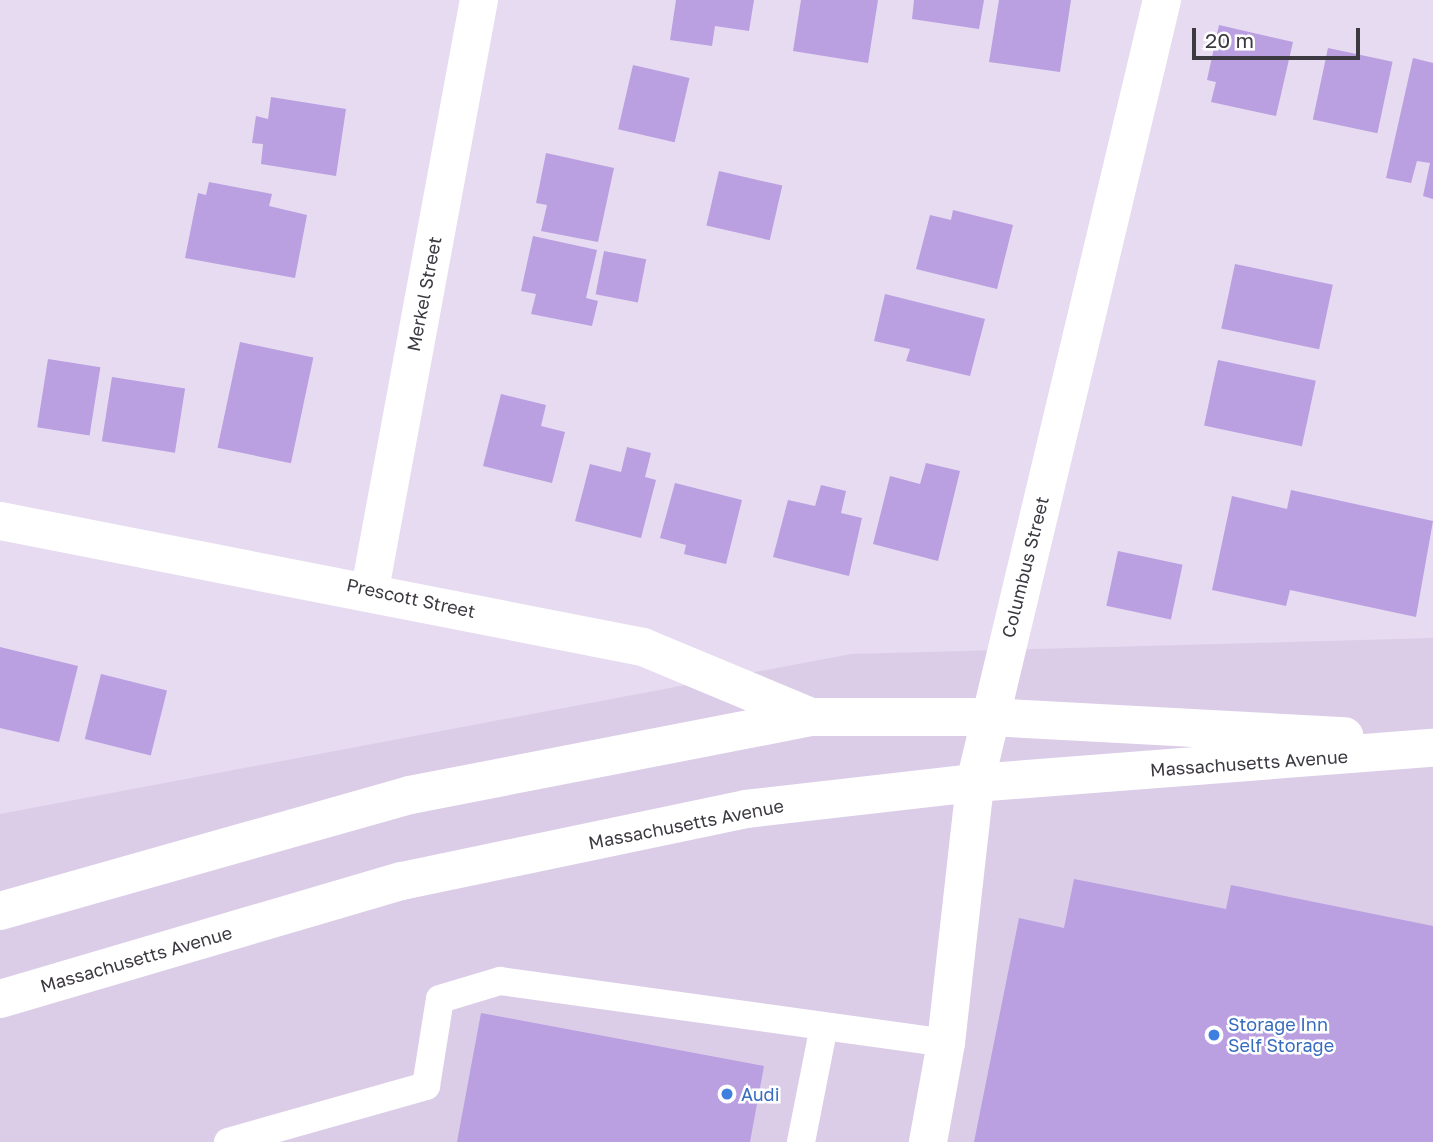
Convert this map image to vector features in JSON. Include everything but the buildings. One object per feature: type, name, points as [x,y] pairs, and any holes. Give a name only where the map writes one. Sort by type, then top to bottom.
[{"type":"main road","name":"Merkel Street","points":[[370,589],[479,0]]},
{"type":"main road","name":"Columbus Street","points":[[928,1142],[946,1043],[975,783],[1162,0]]},
{"type":"main road","name":"Prescott Street","points":[[0,521],[370,589],[643,647],[811,717]]},
{"type":"main road","name":"Massachusetts Avenue","points":[[0,911],[410,795],[811,717],[989,717],[1433,741]]},
{"type":"main road","name":"Massachusetts Avenue","points":[[0,999],[402,881],[746,809],[975,783],[1433,748]]},
{"type":"lane","points":[[228,1142],[426,1086],[440,999],[500,981],[823,1031],[946,1043]]},
{"type":"lane","points":[[801,1142],[823,1031]]},
{"type":"shaded area","points":[[1433,638],[1433,1142],[0,1142],[0,814],[851,654]]},
{"type":"place","name":"Storage Inn Self Storage","points":[[1214,1035]]},
{"type":"place","name":"Audi","points":[[727,1094]]}]
